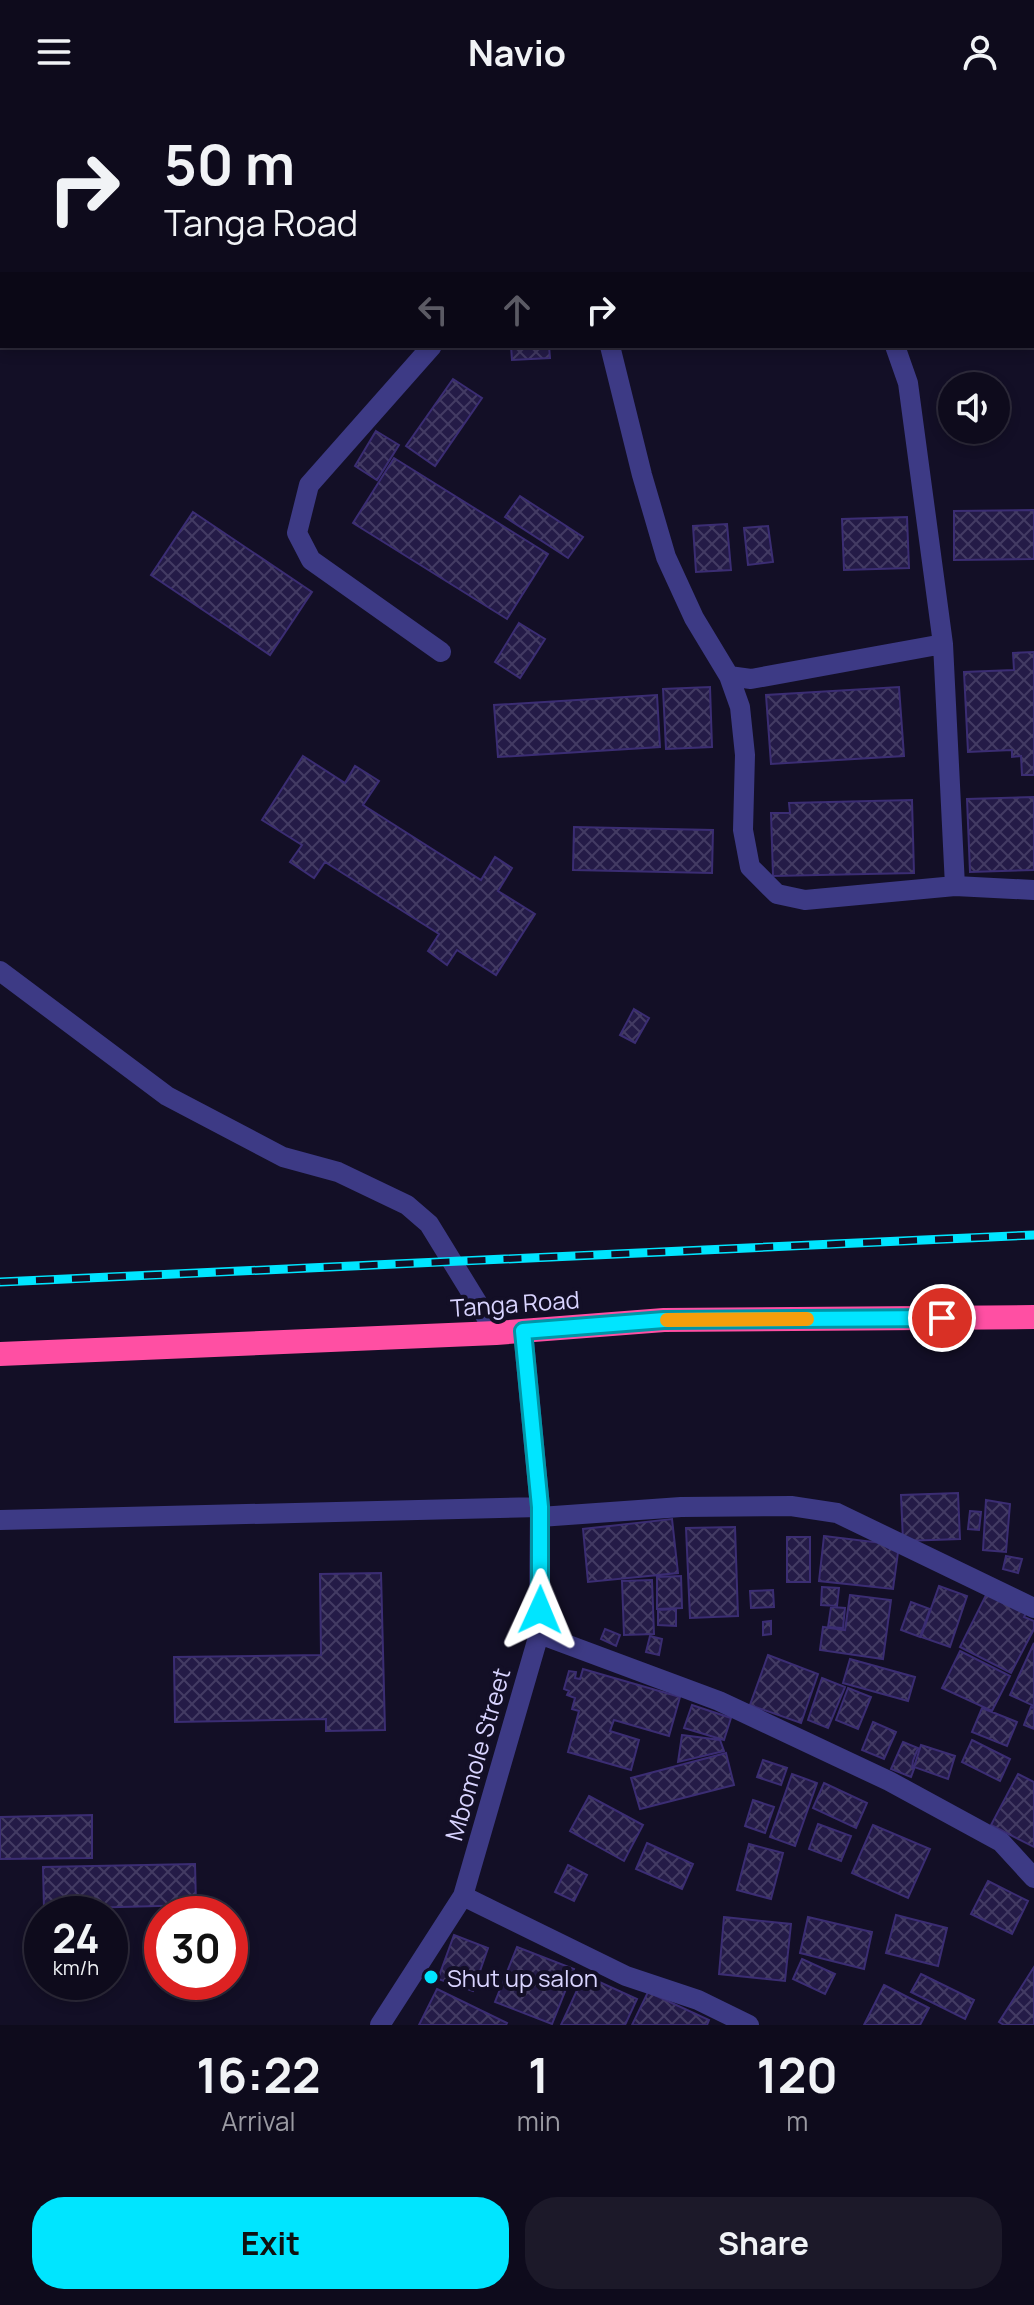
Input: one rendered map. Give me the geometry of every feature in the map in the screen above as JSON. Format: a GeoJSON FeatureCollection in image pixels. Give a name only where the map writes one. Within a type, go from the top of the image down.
{"type":"FeatureCollection","features":[{"type":"Feature","properties":{"kind":"highway","name":"Tanga Road"},"geometry":{"type":"LineString","coordinates":[[0,1354],[496,1333],[664,1320],[1034,1317]]}},
{"type":"Feature","properties":{"kind":"street"},"geometry":{"type":"LineString","coordinates":[[430,348],[309,485],[297,533],[311,560],[441,652]]}},
{"type":"Feature","properties":{"kind":"street"},"geometry":{"type":"LineString","coordinates":[[610,348],[666,557],[694,618],[729,676],[740,707],[745,755],[743,830],[750,867],[777,894],[805,900],[955,886],[1034,890]]}},
{"type":"Feature","properties":{"kind":"street"},"geometry":{"type":"LineString","coordinates":[[896,348],[908,383],[943,644],[955,886]]}},
{"type":"Feature","properties":{"kind":"street"},"geometry":{"type":"LineString","coordinates":[[729,676],[751,679],[943,644]]}},
{"type":"Feature","properties":{"kind":"street"},"geometry":{"type":"LineString","coordinates":[[0,971],[167,1096],[283,1157],[338,1172],[407,1205],[429,1224],[496,1333]]}},
{"type":"Feature","properties":{"kind":"street","name":"Mbomole Street"},"geometry":{"type":"LineString","coordinates":[[380,2025],[463,1896],[539,1634],[540,1512],[523,1331]]}},
{"type":"Feature","properties":{"kind":"street"},"geometry":{"type":"LineString","coordinates":[[0,1520],[791,1506],[837,1513],[1034,1608]]}},
{"type":"Feature","properties":{"kind":"street"},"geometry":{"type":"LineString","coordinates":[[539,1634],[719,1701],[889,1781],[1001,1842],[1034,1878]]}},
{"type":"Feature","properties":{"kind":"street"},"geometry":{"type":"LineString","coordinates":[[463,1896],[626,1976],[698,2000],[749,2025]]}},
{"type":"Feature","properties":{"kind":"building"},"geometry":{"type":"Polygon","coordinates":[[[511,348],[549,348],[550,358],[512,360],[511,348]]]}},
{"type":"Feature","properties":{"kind":"building"},"geometry":{"type":"Polygon","coordinates":[[[453,379],[482,398],[435,466],[406,446],[453,379]]]}},
{"type":"Feature","properties":{"kind":"building"},"geometry":{"type":"Polygon","coordinates":[[[376,431],[399,445],[377,480],[355,466],[376,431]]]}},
{"type":"Feature","properties":{"kind":"building"},"geometry":{"type":"Polygon","coordinates":[[[394,458],[548,554],[507,619],[353,523],[394,458]]]}},
{"type":"Feature","properties":{"kind":"building"},"geometry":{"type":"Polygon","coordinates":[[[520,496],[583,537],[568,558],[505,517],[520,496]]]}},
{"type":"Feature","properties":{"kind":"building"},"geometry":{"type":"Polygon","coordinates":[[[1034,510],[1034,559],[954,560],[954,511],[1034,510]]]}},
{"type":"Feature","properties":{"kind":"building"},"geometry":{"type":"Polygon","coordinates":[[[193,512],[312,592],[270,655],[151,575],[193,512]]]}},
{"type":"Feature","properties":{"kind":"building"},"geometry":{"type":"Polygon","coordinates":[[[907,517],[909,568],[844,570],[842,519],[907,517]]]}},
{"type":"Feature","properties":{"kind":"building"},"geometry":{"type":"Polygon","coordinates":[[[727,524],[731,570],[696,572],[693,526],[727,524]]]}},
{"type":"Feature","properties":{"kind":"building"},"geometry":{"type":"Polygon","coordinates":[[[768,526],[773,562],[748,565],[744,528],[768,526]]]}},
{"type":"Feature","properties":{"kind":"building"},"geometry":{"type":"Polygon","coordinates":[[[519,623],[545,639],[520,678],[495,662],[519,623]]]}},
{"type":"Feature","properties":{"kind":"building"},"geometry":{"type":"Polygon","coordinates":[[[1034,652],[1034,775],[1022,775],[1021,756],[1012,757],[1012,750],[968,752],[964,672],[1014,670],[1013,653],[1034,652]]]}},
{"type":"Feature","properties":{"kind":"building"},"geometry":{"type":"Polygon","coordinates":[[[710,687],[712,747],[666,749],[663,689],[710,687]]]}},
{"type":"Feature","properties":{"kind":"building"},"geometry":{"type":"Polygon","coordinates":[[[899,687],[904,756],[771,764],[766,695],[899,687]]]}},
{"type":"Feature","properties":{"kind":"building"},"geometry":{"type":"Polygon","coordinates":[[[657,695],[660,747],[498,757],[494,705],[657,695]]]}},
{"type":"Feature","properties":{"kind":"building"},"geometry":{"type":"Polygon","coordinates":[[[303,756],[345,783],[355,766],[379,781],[363,805],[481,880],[495,857],[512,868],[498,891],[535,914],[496,975],[457,950],[447,965],[428,951],[439,934],[325,862],[314,878],[290,862],[302,845],[262,820],[303,756]]]}},
{"type":"Feature","properties":{"kind":"building"},"geometry":{"type":"Polygon","coordinates":[[[1034,797],[1034,870],[970,872],[967,799],[1034,797]]]}},
{"type":"Feature","properties":{"kind":"building"},"geometry":{"type":"Polygon","coordinates":[[[912,800],[914,873],[773,876],[771,813],[790,813],[789,803],[912,800]]]}},
{"type":"Feature","properties":{"kind":"building"},"geometry":{"type":"Polygon","coordinates":[[[574,827],[713,830],[712,873],[573,870],[574,827]]]}},
{"type":"Feature","properties":{"kind":"building"},"geometry":{"type":"Polygon","coordinates":[[[634,1009],[649,1018],[635,1043],[620,1035],[634,1009]]]}},
{"type":"Feature","properties":{"kind":"building"},"geometry":{"type":"Polygon","coordinates":[[[958,1493],[960,1539],[903,1541],[901,1495],[958,1493]]]}},
{"type":"Feature","properties":{"kind":"building"},"geometry":{"type":"Polygon","coordinates":[[[986,1500],[1010,1504],[1006,1552],[983,1550],[986,1500]]]}},
{"type":"Feature","properties":{"kind":"building"},"geometry":{"type":"Polygon","coordinates":[[[970,1511],[981,1512],[979,1530],[968,1529],[970,1511]]]}},
{"type":"Feature","properties":{"kind":"building"},"geometry":{"type":"Polygon","coordinates":[[[672,1519],[678,1573],[588,1582],[583,1529],[672,1519]]]}},
{"type":"Feature","properties":{"kind":"building"},"geometry":{"type":"Polygon","coordinates":[[[735,1527],[738,1616],[690,1618],[686,1528],[735,1527]]]}},
{"type":"Feature","properties":{"kind":"building"},"geometry":{"type":"Polygon","coordinates":[[[824,1536],[899,1545],[893,1589],[819,1581],[824,1536]]]}},
{"type":"Feature","properties":{"kind":"building"},"geometry":{"type":"Polygon","coordinates":[[[787,1537],[810,1537],[810,1582],[787,1582],[787,1537]]]}},
{"type":"Feature","properties":{"kind":"building"},"geometry":{"type":"Polygon","coordinates":[[[1006,1556],[1022,1559],[1018,1573],[1003,1569],[1006,1556]]]}},
{"type":"Feature","properties":{"kind":"building"},"geometry":{"type":"Polygon","coordinates":[[[381,1573],[385,1730],[326,1731],[326,1719],[175,1722],[174,1657],[321,1655],[320,1574],[381,1573]]]}},
{"type":"Feature","properties":{"kind":"building"},"geometry":{"type":"Polygon","coordinates":[[[681,1576],[682,1608],[657,1609],[657,1577],[681,1576]]]}},
{"type":"Feature","properties":{"kind":"building"},"geometry":{"type":"Polygon","coordinates":[[[652,1580],[654,1634],[624,1635],[622,1581],[652,1580]]]}},
{"type":"Feature","properties":{"kind":"building"},"geometry":{"type":"Polygon","coordinates":[[[939,1586],[967,1596],[950,1647],[921,1637],[939,1586]]]}},
{"type":"Feature","properties":{"kind":"building"},"geometry":{"type":"Polygon","coordinates":[[[822,1587],[839,1588],[837,1606],[821,1605],[822,1587]]]}},
{"type":"Feature","properties":{"kind":"building"},"geometry":{"type":"Polygon","coordinates":[[[773,1590],[774,1607],[751,1608],[750,1591],[773,1590]]]}},
{"type":"Feature","properties":{"kind":"building"},"geometry":{"type":"Polygon","coordinates":[[[987,1593],[1026,1613],[1024,1617],[1034,1621],[1034,1629],[1011,1673],[960,1647],[987,1593]]]}},
{"type":"Feature","properties":{"kind":"building"},"geometry":{"type":"Polygon","coordinates":[[[850,1595],[891,1600],[883,1659],[820,1650],[823,1627],[845,1630],[850,1595]]]}},
{"type":"Feature","properties":{"kind":"building"},"geometry":{"type":"Polygon","coordinates":[[[911,1602],[930,1609],[920,1637],[901,1630],[911,1602]]]}},
{"type":"Feature","properties":{"kind":"building"},"geometry":{"type":"Polygon","coordinates":[[[831,1607],[845,1608],[843,1628],[828,1627],[831,1607]]]}},
{"type":"Feature","properties":{"kind":"building"},"geometry":{"type":"Polygon","coordinates":[[[676,1609],[676,1626],[658,1625],[658,1610],[676,1609]]]}},
{"type":"Feature","properties":{"kind":"building"},"geometry":{"type":"Polygon","coordinates":[[[771,1621],[771,1634],[763,1635],[763,1622],[771,1621]]]}},
{"type":"Feature","properties":{"kind":"building"},"geometry":{"type":"Polygon","coordinates":[[[605,1629],[620,1635],[616,1646],[601,1639],[605,1629]]]}},
{"type":"Feature","properties":{"kind":"building"},"geometry":{"type":"Polygon","coordinates":[[[650,1636],[662,1639],[659,1655],[646,1652],[650,1636]]]}},
{"type":"Feature","properties":{"kind":"building"},"geometry":{"type":"Polygon","coordinates":[[[1034,1643],[1034,1706],[1010,1695],[1034,1643]]]}},
{"type":"Feature","properties":{"kind":"building"},"geometry":{"type":"Polygon","coordinates":[[[960,1651],[1010,1676],[992,1711],[942,1688],[960,1651]]]}},
{"type":"Feature","properties":{"kind":"building"},"geometry":{"type":"Polygon","coordinates":[[[768,1655],[818,1674],[801,1723],[750,1705],[768,1655]]]}},
{"type":"Feature","properties":{"kind":"building"},"geometry":{"type":"Polygon","coordinates":[[[850,1659],[915,1677],[908,1701],[843,1683],[850,1659]]]}},
{"type":"Feature","properties":{"kind":"building"},"geometry":{"type":"Polygon","coordinates":[[[583,1669],[680,1697],[669,1736],[614,1720],[610,1731],[639,1740],[631,1770],[568,1752],[579,1711],[572,1709],[575,1698],[567,1695],[569,1691],[564,1689],[569,1671],[576,1672],[575,1678],[580,1679],[583,1669]]]}},
{"type":"Feature","properties":{"kind":"building"},"geometry":{"type":"Polygon","coordinates":[[[822,1678],[845,1687],[828,1728],[808,1720],[822,1678]]]}},
{"type":"Feature","properties":{"kind":"building"},"geometry":{"type":"Polygon","coordinates":[[[848,1688],[871,1697],[858,1729],[836,1720],[848,1688]]]}},
{"type":"Feature","properties":{"kind":"building"},"geometry":{"type":"Polygon","coordinates":[[[692,1705],[731,1718],[724,1740],[684,1728],[692,1705]]]}},
{"type":"Feature","properties":{"kind":"building"},"geometry":{"type":"Polygon","coordinates":[[[1031,1707],[1034,1708],[1034,1729],[1024,1725],[1031,1707]]]}},
{"type":"Feature","properties":{"kind":"building"},"geometry":{"type":"Polygon","coordinates":[[[982,1708],[1017,1722],[1007,1746],[972,1732],[982,1708]]]}},
{"type":"Feature","properties":{"kind":"building"},"geometry":{"type":"Polygon","coordinates":[[[873,1722],[896,1732],[884,1759],[862,1750],[873,1722]]]}},
{"type":"Feature","properties":{"kind":"building"},"geometry":{"type":"Polygon","coordinates":[[[682,1735],[720,1740],[724,1751],[678,1762],[682,1735]]]}},
{"type":"Feature","properties":{"kind":"building"},"geometry":{"type":"Polygon","coordinates":[[[972,1740],[1010,1759],[1000,1781],[962,1762],[972,1740]]]}},
{"type":"Feature","properties":{"kind":"building"},"geometry":{"type":"Polygon","coordinates":[[[903,1742],[918,1748],[911,1777],[891,1769],[903,1742]]]}},
{"type":"Feature","properties":{"kind":"building"},"geometry":{"type":"Polygon","coordinates":[[[921,1745],[955,1756],[948,1779],[914,1767],[921,1745]]]}},
{"type":"Feature","properties":{"kind":"building"},"geometry":{"type":"Polygon","coordinates":[[[726,1753],[734,1785],[640,1809],[631,1778],[726,1753]]]}},
{"type":"Feature","properties":{"kind":"building"},"geometry":{"type":"Polygon","coordinates":[[[763,1760],[787,1768],[781,1785],[757,1777],[763,1760]]]}},
{"type":"Feature","properties":{"kind":"building"},"geometry":{"type":"Polygon","coordinates":[[[792,1774],[817,1783],[795,1846],[770,1837],[792,1774]]]}},
{"type":"Feature","properties":{"kind":"building"},"geometry":{"type":"Polygon","coordinates":[[[1018,1774],[1034,1782],[1034,1847],[991,1825],[1018,1774]]]}},
{"type":"Feature","properties":{"kind":"building"},"geometry":{"type":"Polygon","coordinates":[[[824,1783],[867,1803],[856,1828],[813,1808],[824,1783]]]}},
{"type":"Feature","properties":{"kind":"building"},"geometry":{"type":"Polygon","coordinates":[[[589,1796],[643,1825],[624,1861],[570,1831],[589,1796]]]}},
{"type":"Feature","properties":{"kind":"building"},"geometry":{"type":"Polygon","coordinates":[[[753,1800],[774,1807],[765,1833],[745,1826],[753,1800]]]}},
{"type":"Feature","properties":{"kind":"building"},"geometry":{"type":"Polygon","coordinates":[[[92,1815],[92,1858],[0,1859],[0,1817],[92,1815]]]}},
{"type":"Feature","properties":{"kind":"building"},"geometry":{"type":"Polygon","coordinates":[[[818,1824],[851,1836],[841,1861],[809,1849],[818,1824]]]}},
{"type":"Feature","properties":{"kind":"building"},"geometry":{"type":"Polygon","coordinates":[[[873,1825],[930,1849],[908,1898],[852,1873],[873,1825]]]}},
{"type":"Feature","properties":{"kind":"building"},"geometry":{"type":"Polygon","coordinates":[[[647,1843],[693,1864],[682,1889],[636,1869],[647,1843]]]}},
{"type":"Feature","properties":{"kind":"building"},"geometry":{"type":"Polygon","coordinates":[[[749,1844],[783,1853],[771,1899],[737,1890],[749,1844]]]}},
{"type":"Feature","properties":{"kind":"building"},"geometry":{"type":"Polygon","coordinates":[[[195,1864],[196,1896],[144,1896],[144,1906],[128,1907],[128,1896],[44,1896],[43,1867],[195,1864]]]}},
{"type":"Feature","properties":{"kind":"building"},"geometry":{"type":"Polygon","coordinates":[[[568,1865],[587,1875],[574,1901],[555,1892],[568,1865]]]}},
{"type":"Feature","properties":{"kind":"building"},"geometry":{"type":"Polygon","coordinates":[[[988,1881],[1028,1901],[1012,1934],[971,1914],[988,1881]]]}},
{"type":"Feature","properties":{"kind":"building"},"geometry":{"type":"Polygon","coordinates":[[[896,1915],[947,1928],[938,1966],[886,1953],[896,1915]]]}},
{"type":"Feature","properties":{"kind":"building"},"geometry":{"type":"Polygon","coordinates":[[[724,1917],[791,1924],[785,1981],[719,1974],[724,1917]]]}},
{"type":"Feature","properties":{"kind":"building"},"geometry":{"type":"Polygon","coordinates":[[[808,1917],[872,1932],[864,1969],[800,1953],[808,1917]]]}},
{"type":"Feature","properties":{"kind":"building"},"geometry":{"type":"Polygon","coordinates":[[[454,1935],[488,1948],[473,1991],[438,1979],[454,1935]]]}},
{"type":"Feature","properties":{"kind":"building"},"geometry":{"type":"Polygon","coordinates":[[[517,1947],[574,1969],[552,2024],[495,2002],[517,1947]]]}},
{"type":"Feature","properties":{"kind":"building"},"geometry":{"type":"Polygon","coordinates":[[[802,1959],[835,1974],[825,1994],[793,1979],[802,1959]]]}},
{"type":"Feature","properties":{"kind":"building"},"geometry":{"type":"Polygon","coordinates":[[[1034,1967],[1034,2025],[1004,2025],[999,2022],[1034,1967]]]}},
{"type":"Feature","properties":{"kind":"building"},"geometry":{"type":"Polygon","coordinates":[[[921,1974],[974,2000],[965,2019],[911,1992],[921,1974]]]}},
{"type":"Feature","properties":{"kind":"building"},"geometry":{"type":"Polygon","coordinates":[[[584,1975],[637,1999],[625,2025],[561,2025],[584,1975]]]}},
{"type":"Feature","properties":{"kind":"building"},"geometry":{"type":"Polygon","coordinates":[[[884,1985],[929,2008],[920,2025],[864,2025],[884,1985]]]}},
{"type":"Feature","properties":{"kind":"building"},"geometry":{"type":"Polygon","coordinates":[[[437,1989],[507,2023],[506,2025],[419,2025],[437,1989]]]}},
{"type":"Feature","properties":{"kind":"building"},"geometry":{"type":"Polygon","coordinates":[[[648,1992],[709,2020],[707,2025],[632,2025],[648,1992]]]}},
{"type":"Feature","properties":{"kind":"railway"},"geometry":{"type":"LineString","coordinates":[[0,1282],[1034,1235]]}},
{"type":"Feature","properties":{"kind":"slow traffic"},"geometry":{"type":"LineString","coordinates":[[667,1320],[807,1319]]}},
{"type":"Feature","properties":{"kind":"place","name":"Shut up salon"},"geometry":{"type":"Point","coordinates":[431,1977]}},
{"type":"Feature","properties":{"kind":"route"},"geometry":{"type":"LineString","coordinates":[[540,1610],[540,1507],[523,1331],[664,1320],[942,1318]]}}]}
